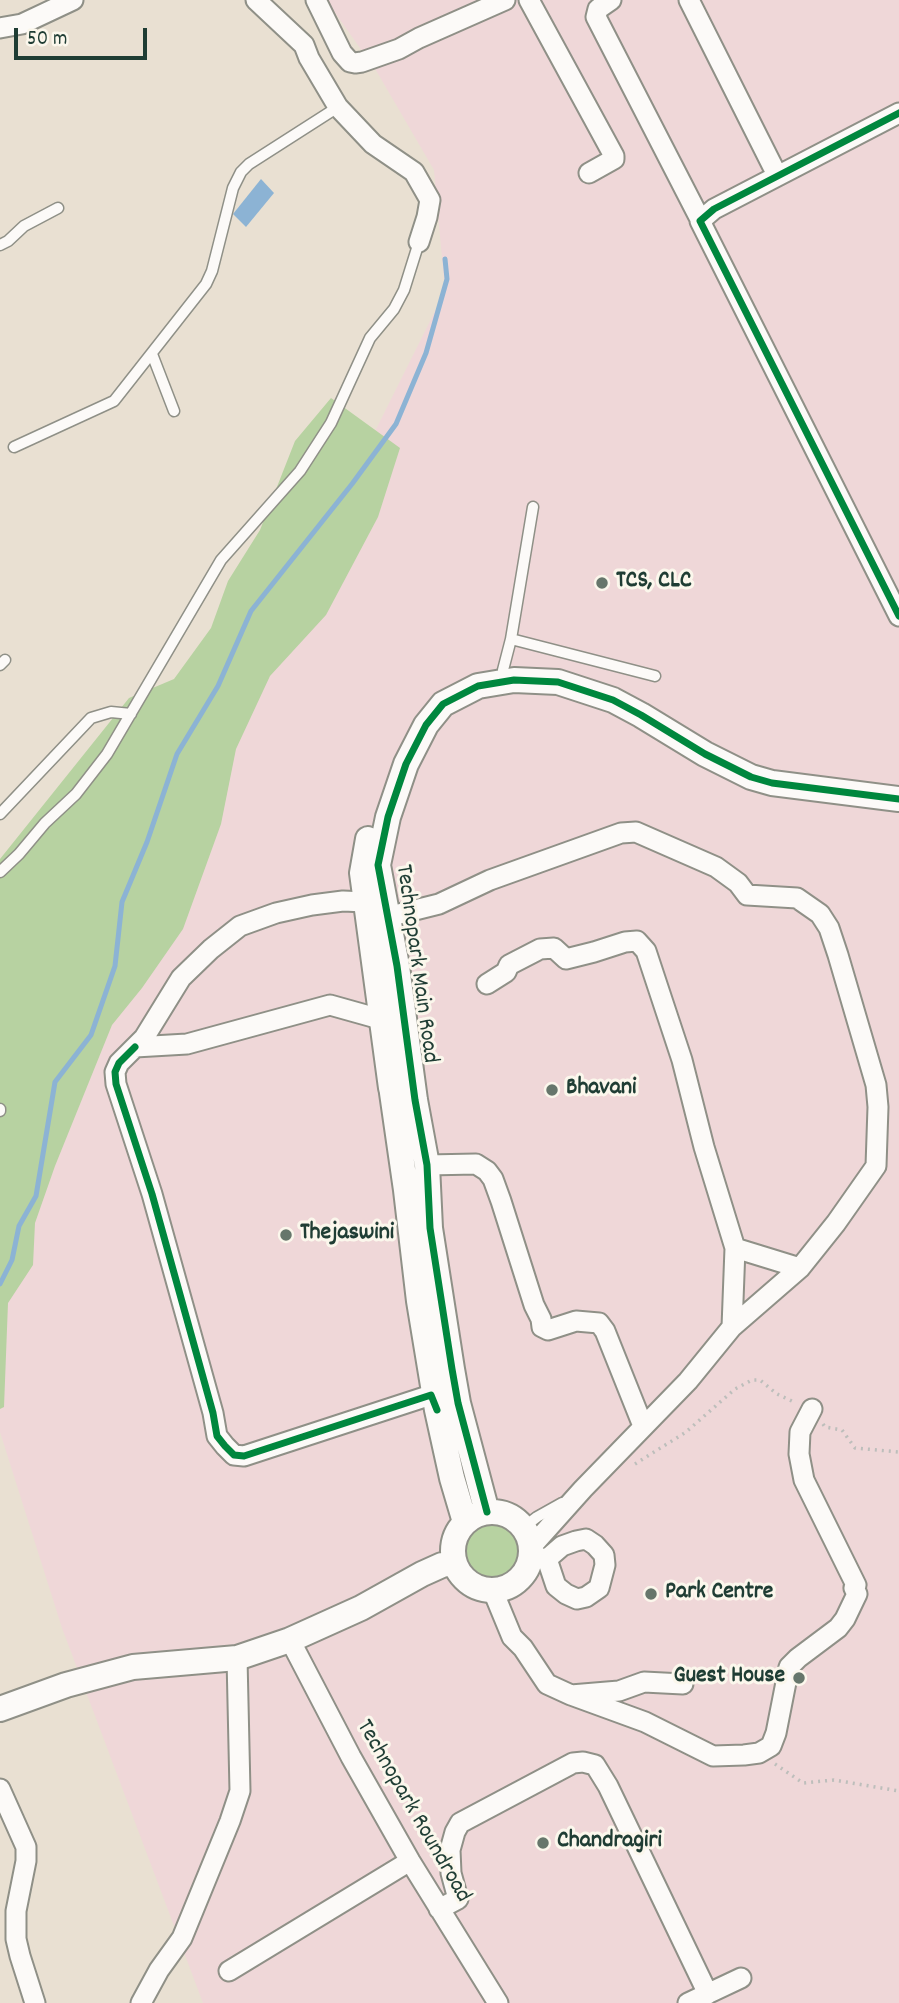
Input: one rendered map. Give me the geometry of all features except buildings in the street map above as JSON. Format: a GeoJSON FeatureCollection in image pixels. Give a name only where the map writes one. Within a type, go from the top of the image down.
{"type":"FeatureCollection","features":[{"type":"Feature","properties":{"kind":"street"},"geometry":{"type":"LineString","coordinates":[[0,28],[22,24],[73,0]]}},
{"type":"Feature","properties":{"kind":"street"},"geometry":{"type":"LineString","coordinates":[[256,0],[304,45],[338,107],[373,144],[414,172],[421,182],[430,200],[419,242]]}},
{"type":"Feature","properties":{"kind":"street"},"geometry":{"type":"LineString","coordinates":[[316,0],[342,53],[350,62],[355,63],[398,49],[505,0]]}},
{"type":"Feature","properties":{"kind":"street"},"geometry":{"type":"LineString","coordinates":[[529,0],[614,156],[614,159],[589,173]]}},
{"type":"Feature","properties":{"kind":"street"},"geometry":{"type":"LineString","coordinates":[[611,0],[598,9],[596,17],[899,616]]}},
{"type":"Feature","properties":{"kind":"street"},"geometry":{"type":"LineString","coordinates":[[689,0],[777,176]]}},
{"type":"Feature","properties":{"kind":"street"},"geometry":{"type":"LineString","coordinates":[[701,221],[713,209],[899,113]]}},
{"type":"Feature","properties":{"kind":"street","name":"Technopark Main Road"},"geometry":{"type":"LineString","coordinates":[[465,1522],[437,1410],[419,1301],[362,873],[370,822],[395,758],[421,713],[447,687],[479,675],[503,670],[582,677],[621,692],[752,767],[809,780],[899,789]]}},
{"type":"Feature","properties":{"kind":"street","name":"Technopark Main Road"},"geometry":{"type":"LineString","coordinates":[[488,1512],[454,1381],[430,1228],[427,1166],[397,966],[378,865],[388,817],[406,764],[426,725],[443,704],[478,686],[534,680],[558,682],[613,700],[705,754],[751,777],[772,783],[899,799]]}},
{"type":"Feature","properties":{"kind":"street"},"geometry":{"type":"LineString","coordinates":[[387,918],[439,904],[490,880],[621,833],[636,832],[716,867],[738,883],[747,895],[797,898],[820,915],[829,928],[838,955],[876,1085],[876,1166],[800,1268],[732,1327],[688,1381],[583,1489],[533,1547],[527,1570],[519,1580],[507,1588],[493,1591],[474,1586],[465,1580],[454,1563],[453,1544],[462,1525],[471,1517],[488,1512],[511,1516],[533,1547]]}},
{"type":"Feature","properties":{"kind":"street","name":"Technopark Main Road"},"geometry":{"type":"LineString","coordinates":[[362,873],[391,1088]]}},
{"type":"Feature","properties":{"kind":"street"},"geometry":{"type":"LineString","coordinates":[[366,902],[320,904],[276,913],[240,926],[181,978],[144,1038],[118,1063],[116,1084],[146,1175],[213,1413],[217,1436],[225,1446],[234,1455],[244,1456],[431,1395],[437,1410]]}},
{"type":"Feature","properties":{"kind":"street"},"geometry":{"type":"LineString","coordinates":[[487,984],[506,972],[509,965],[540,949],[554,948],[566,959],[637,941],[646,951],[682,1060],[704,1147],[735,1248],[732,1327]]}},
{"type":"Feature","properties":{"kind":"street"},"geometry":{"type":"LineString","coordinates":[[135,1047],[187,1044],[330,1005],[380,1019]]}},
{"type":"Feature","properties":{"kind":"street"},"geometry":{"type":"LineString","coordinates":[[427,1166],[477,1164],[494,1179],[542,1327],[548,1330],[576,1321],[599,1323],[605,1331],[643,1426]]}},
{"type":"Feature","properties":{"kind":"street"},"geometry":{"type":"LineString","coordinates":[[735,1248],[800,1268]]}},
{"type":"Feature","properties":{"kind":"street"},"geometry":{"type":"LineString","coordinates":[[493,1591],[512,1637],[523,1648],[547,1684],[645,1722],[713,1756],[759,1753],[771,1746],[776,1733],[789,1667],[838,1628],[857,1594],[854,1588],[856,1585],[804,1480],[799,1454],[800,1432],[812,1409]]}},
{"type":"Feature","properties":{"kind":"street"},"geometry":{"type":"LineString","coordinates":[[0,1710],[66,1685],[133,1667],[237,1658],[290,1640],[361,1608],[422,1574],[454,1563]]}},
{"type":"Feature","properties":{"kind":"street","name":"Technopark Roundroad"},"geometry":{"type":"LineString","coordinates":[[290,1640],[351,1757],[410,1861],[498,2003]]}},
{"type":"Feature","properties":{"kind":"street"},"geometry":{"type":"LineString","coordinates":[[141,2003],[159,1970],[182,1938],[240,1791],[237,1658]]}},
{"type":"Feature","properties":{"kind":"street"},"geometry":{"type":"LineString","coordinates":[[571,1695],[619,1690],[644,1682],[683,1684]]}},
{"type":"Feature","properties":{"kind":"street"},"geometry":{"type":"LineString","coordinates":[[439,1909],[458,1899],[451,1873],[450,1850],[460,1823],[573,1763],[595,1765],[608,1786],[708,1994]]}},
{"type":"Feature","properties":{"kind":"street"},"geometry":{"type":"LineString","coordinates":[[0,1789],[26,1847],[25,1872],[16,1911],[16,1939],[35,2003]]}},
{"type":"Feature","properties":{"kind":"street"},"geometry":{"type":"LineString","coordinates":[[229,1971],[410,1861]]}},
{"type":"Feature","properties":{"kind":"street"},"geometry":{"type":"LineString","coordinates":[[688,2003],[741,1978]]}},
{"type":"Feature","properties":{"kind":"lane"},"geometry":{"type":"LineString","coordinates":[[14,447],[114,401],[206,284],[212,271],[233,188],[241,172],[248,164],[338,107]]}},
{"type":"Feature","properties":{"kind":"lane"},"geometry":{"type":"LineString","coordinates":[[0,245],[24,226],[58,208]]}},
{"type":"Feature","properties":{"kind":"lane"},"geometry":{"type":"LineString","coordinates":[[0,872],[76,794],[107,754],[221,561],[300,471],[331,423],[370,338],[394,309],[404,290],[419,242]]}},
{"type":"Feature","properties":{"kind":"lane"},"geometry":{"type":"LineString","coordinates":[[152,354],[174,411]]}},
{"type":"Feature","properties":{"kind":"lane"},"geometry":{"type":"LineString","coordinates":[[503,670],[511,639],[533,507]]}},
{"type":"Feature","properties":{"kind":"lane"},"geometry":{"type":"LineString","coordinates":[[511,639],[655,676]]}},
{"type":"Feature","properties":{"kind":"lane"},"geometry":{"type":"LineString","coordinates":[[0,814],[91,718],[111,712],[131,714]]}},
{"type":"Feature","properties":{"kind":"path"},"geometry":{"type":"LineString","coordinates":[[632,1465],[686,1432],[735,1388],[752,1380],[760,1380],[776,1394],[812,1409],[825,1427],[842,1430],[855,1448],[899,1452]]}},
{"type":"Feature","properties":{"kind":"path"},"geometry":{"type":"LineString","coordinates":[[759,1753],[803,1783],[834,1780],[899,1791]]}},
{"type":"Feature","properties":{"kind":"shaded area"},"geometry":{"type":"Polygon","coordinates":[[[326,0],[899,0],[899,2003],[203,2003],[62,1628],[0,1432],[0,1239],[187,808],[445,291],[434,170],[377,72],[326,0]]]}},
{"type":"Feature","properties":{"kind":"green space"},"geometry":{"type":"Polygon","coordinates":[[[331,398],[400,448],[378,517],[326,615],[270,676],[236,749],[221,824],[183,929],[142,988],[112,1025],[35,1223],[33,1265],[8,1303],[4,1407],[0,1409],[0,859],[129,698],[174,679],[211,628],[228,581],[260,530],[295,441],[331,398]]]}},
{"type":"Feature","properties":{"kind":"green space"},"geometry":{"type":"Polygon","coordinates":[[[486,1519],[498,1519],[514,1528],[521,1538],[521,1562],[514,1572],[498,1581],[486,1581],[475,1576],[466,1567],[461,1556],[461,1544],[466,1533],[475,1524],[486,1519]]]}},
{"type":"Feature","properties":{"kind":"water"},"geometry":{"type":"Polygon","coordinates":[[[261,179],[274,193],[246,227],[233,214],[261,179]]]}},
{"type":"Feature","properties":{"kind":"waterway"},"geometry":{"type":"LineString","coordinates":[[0,1284],[12,1260],[19,1226],[36,1196],[55,1082],[91,1035],[115,966],[122,902],[147,842],[177,754],[218,686],[251,611],[396,424],[426,353],[447,279],[445,259]]}},
{"type":"Feature","properties":{"kind":"cycle path"},"geometry":{"type":"LineString","coordinates":[[899,113],[714,209],[700,221],[899,616]]}},
{"type":"Feature","properties":{"kind":"cycle path"},"geometry":{"type":"LineString","coordinates":[[487,1512],[458,1403],[452,1369],[430,1228],[427,1165],[415,1100],[397,966],[378,865],[388,817],[406,764],[426,725],[443,704],[478,686],[514,680],[558,682],[613,700],[705,754],[751,777],[772,783],[899,799]]}},
{"type":"Feature","properties":{"kind":"cycle path"},"geometry":{"type":"LineString","coordinates":[[135,1047],[119,1063],[115,1072],[116,1084],[152,1194],[213,1413],[217,1436],[225,1446],[234,1455],[244,1456],[431,1395],[437,1410]]}},
{"type":"Feature","properties":{"kind":"place","name":"TCS, CLC"},"geometry":{"type":"Point","coordinates":[602,583]}},
{"type":"Feature","properties":{"kind":"place","name":"Bhavani"},"geometry":{"type":"Point","coordinates":[552,1090]}},
{"type":"Feature","properties":{"kind":"place","name":"Thejaswini"},"geometry":{"type":"Point","coordinates":[286,1235]}},
{"type":"Feature","properties":{"kind":"place","name":"Park Centre"},"geometry":{"type":"Point","coordinates":[651,1594]}},
{"type":"Feature","properties":{"kind":"place","name":"Guest House"},"geometry":{"type":"Point","coordinates":[799,1678]}},
{"type":"Feature","properties":{"kind":"place","name":"Chandragiri"},"geometry":{"type":"Point","coordinates":[543,1843]}}]}
